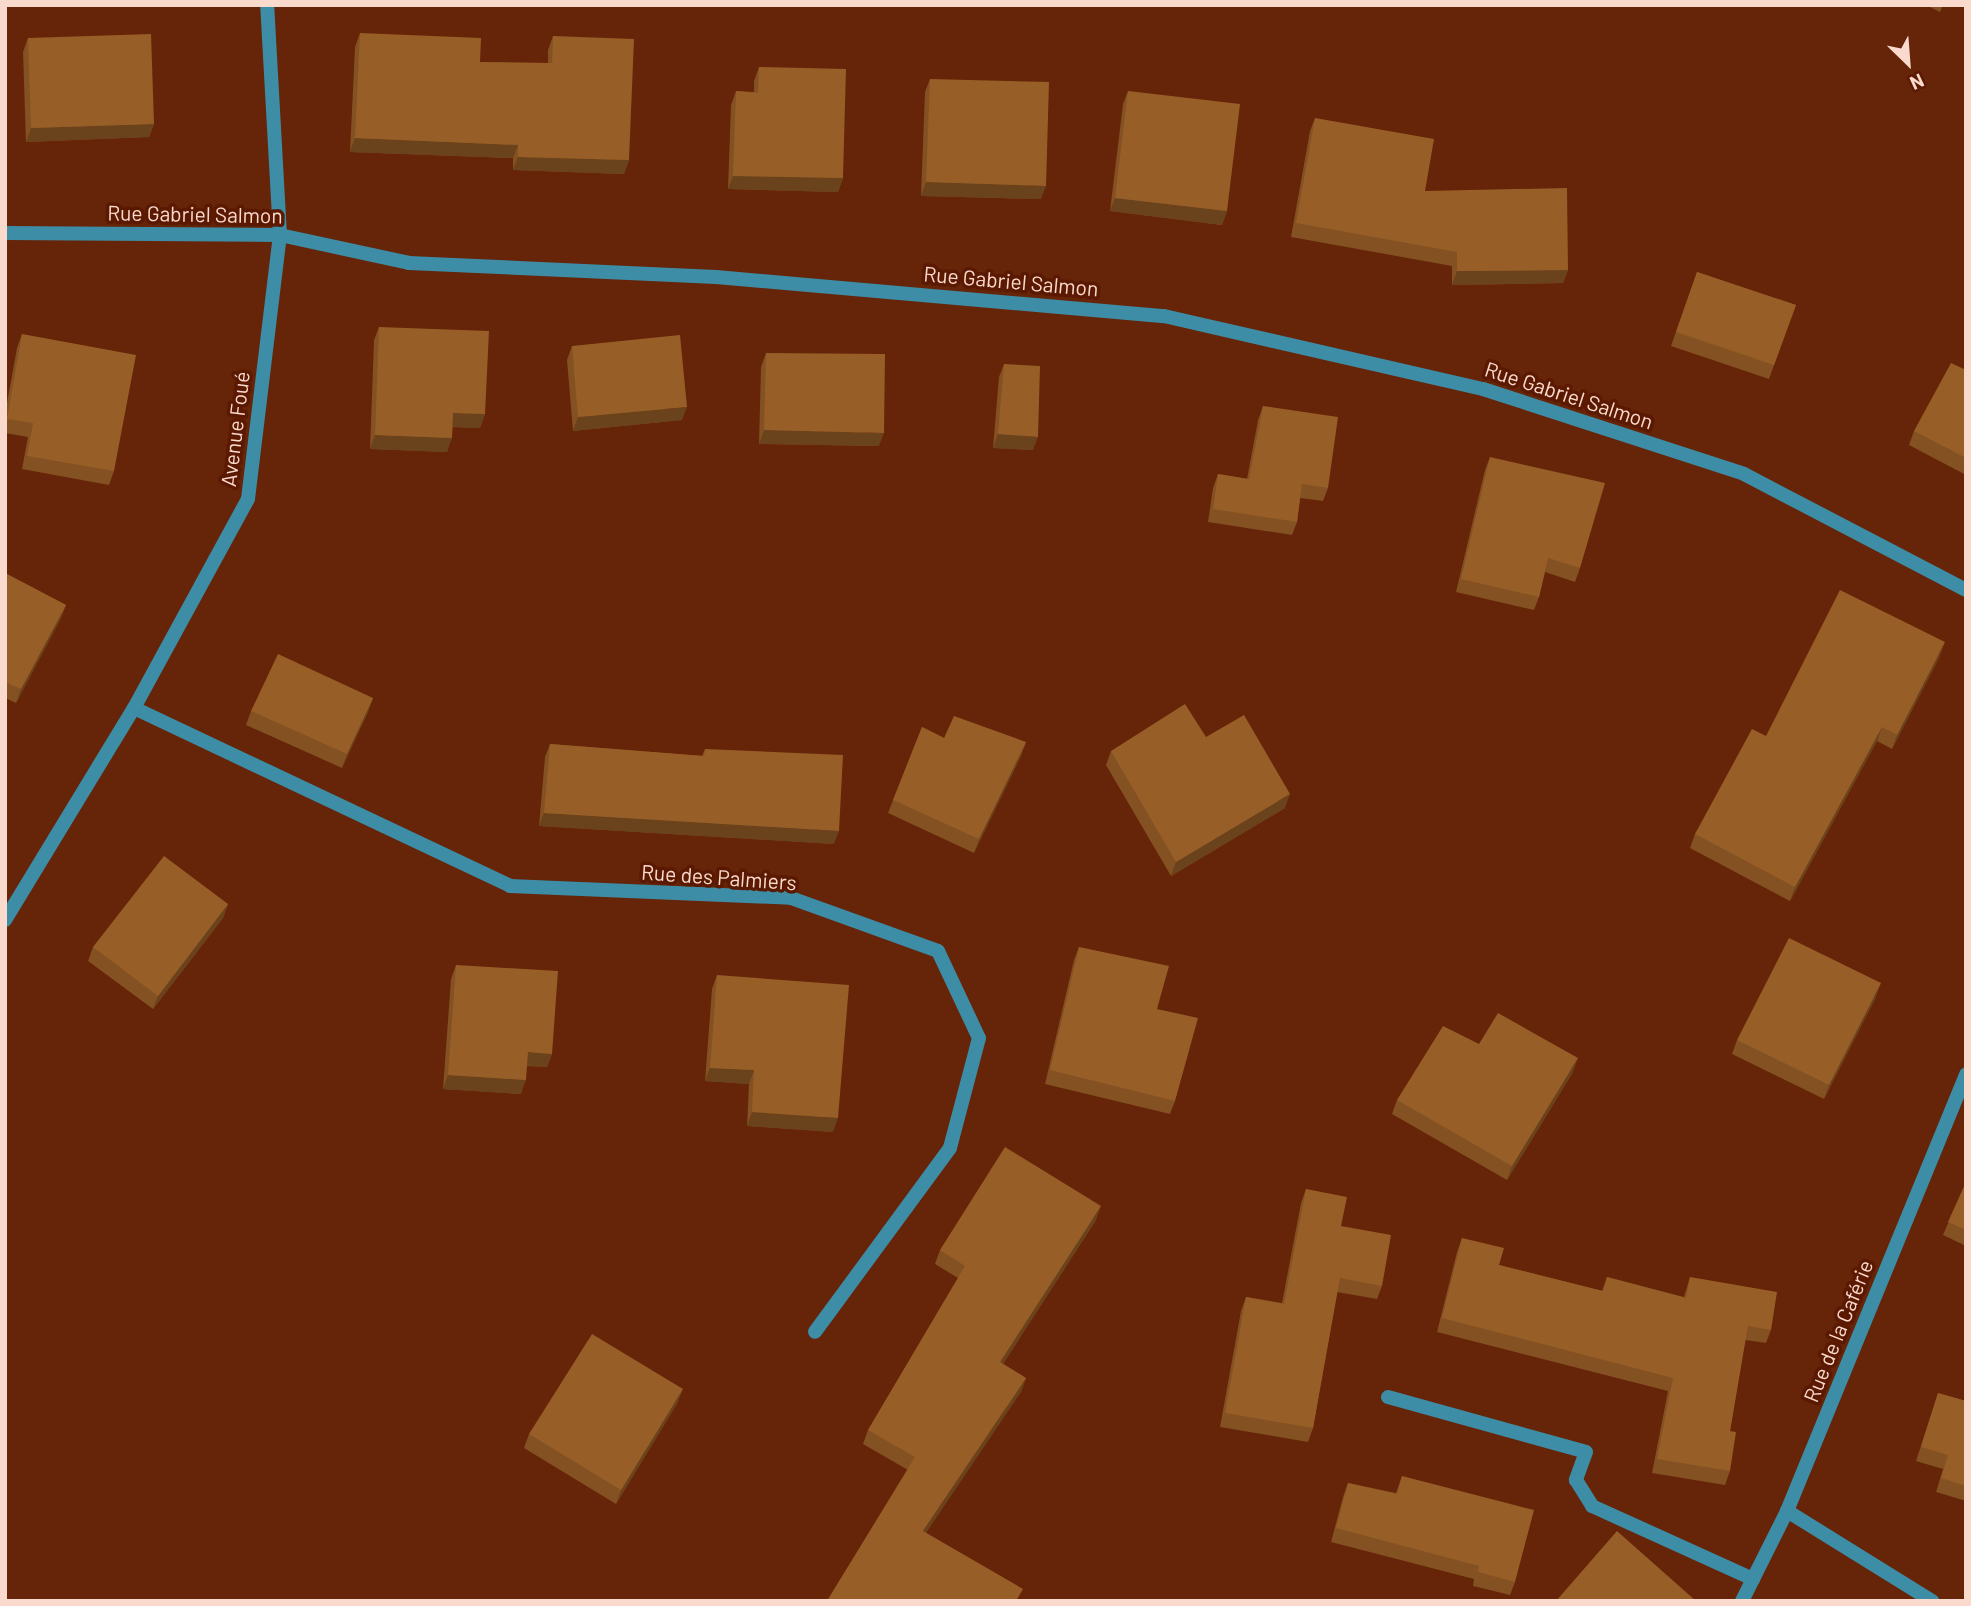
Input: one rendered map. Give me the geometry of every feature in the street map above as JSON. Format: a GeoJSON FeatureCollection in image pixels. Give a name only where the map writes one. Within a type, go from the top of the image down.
{"type":"FeatureCollection","features":[{"type":"Feature","properties":{"kind":"street","name":"Avenue Foué"},"geometry":{"type":"LineString","coordinates":[[5,920],[134,708],[248,499],[280,234],[267,5]]}},
{"type":"Feature","properties":{"kind":"street","name":"Rue Gabriel Salmon"},"geometry":{"type":"LineString","coordinates":[[5,233],[280,234],[409,263],[716,276],[1164,316],[1483,389],[1744,474],[1966,590]]}},
{"type":"Feature","properties":{"kind":"street","name":"Rue des Palmiers"},"geometry":{"type":"LineString","coordinates":[[134,708],[510,887],[791,898],[938,951],[979,1038],[950,1148],[815,1332]]}},
{"type":"Feature","properties":{"kind":"street","name":"Rue de la Caférie"},"geometry":{"type":"LineString","coordinates":[[1742,1601],[1787,1511],[1966,1074]]}},
{"type":"Feature","properties":{"kind":"street"},"geometry":{"type":"LineString","coordinates":[[1388,1398],[1586,1452],[1576,1480],[1592,1506],[1753,1578]]}},
{"type":"Feature","properties":{"kind":"street"},"geometry":{"type":"LineString","coordinates":[[1787,1511],[1932,1601]]}},
{"type":"Feature","properties":{"kind":"building"},"geometry":{"type":"Polygon","coordinates":[[[360,33],[481,38],[480,62],[552,63],[553,36],[634,39],[629,160],[518,157],[518,145],[355,138],[360,33]]]}},
{"type":"Feature","properties":{"kind":"building"},"geometry":{"type":"Polygon","coordinates":[[[151,34],[154,124],[31,128],[28,38],[151,34]]]}},
{"type":"Feature","properties":{"kind":"building"},"geometry":{"type":"Polygon","coordinates":[[[759,67],[846,69],[843,178],[733,176],[736,91],[758,93],[759,67]]]}},
{"type":"Feature","properties":{"kind":"building"},"geometry":{"type":"Polygon","coordinates":[[[930,79],[1049,82],[1046,186],[926,182],[930,79]]]}},
{"type":"Feature","properties":{"kind":"building"},"geometry":{"type":"Polygon","coordinates":[[[1128,91],[1240,104],[1227,211],[1115,198],[1128,91]]]}},
{"type":"Feature","properties":{"kind":"building"},"geometry":{"type":"Polygon","coordinates":[[[1315,118],[1434,139],[1425,191],[1567,188],[1568,270],[1457,271],[1457,252],[1296,223],[1315,118]]]}},
{"type":"Feature","properties":{"kind":"building"},"geometry":{"type":"Polygon","coordinates":[[[1697,272],[1796,305],[1774,365],[1676,332],[1697,272]]]}},
{"type":"Feature","properties":{"kind":"building"},"geometry":{"type":"Polygon","coordinates":[[[379,327],[489,331],[485,414],[453,413],[452,438],[375,435],[379,327]]]}},
{"type":"Feature","properties":{"kind":"building"},"geometry":{"type":"Polygon","coordinates":[[[22,334],[136,355],[114,471],[27,456],[33,423],[7,419],[22,334]]]}},
{"type":"Feature","properties":{"kind":"building"},"geometry":{"type":"Polygon","coordinates":[[[680,335],[687,407],[578,417],[572,346],[680,335]]]}},
{"type":"Feature","properties":{"kind":"building"},"geometry":{"type":"Polygon","coordinates":[[[766,353],[885,354],[884,433],[764,430],[766,353]]]}},
{"type":"Feature","properties":{"kind":"building"},"geometry":{"type":"Polygon","coordinates":[[[1951,363],[1966,370],[1966,458],[1914,431],[1951,363]]]}},
{"type":"Feature","properties":{"kind":"building"},"geometry":{"type":"Polygon","coordinates":[[[1004,364],[1040,366],[1038,437],[998,434],[1004,364]]]}},
{"type":"Feature","properties":{"kind":"building"},"geometry":{"type":"Polygon","coordinates":[[[1263,406],[1338,417],[1328,488],[1302,484],[1297,522],[1213,509],[1218,474],[1249,479],[1263,406]]]}},
{"type":"Feature","properties":{"kind":"building"},"geometry":{"type":"Polygon","coordinates":[[[1490,457],[1605,483],[1580,568],[1548,558],[1539,597],[1461,579],[1490,457]]]}},
{"type":"Feature","properties":{"kind":"building"},"geometry":{"type":"Polygon","coordinates":[[[5,573],[66,605],[21,689],[5,682],[5,573]]]}},
{"type":"Feature","properties":{"kind":"building"},"geometry":{"type":"Polygon","coordinates":[[[1840,590],[1945,642],[1897,735],[1882,727],[1795,887],[1695,834],[1752,729],[1766,736],[1840,590]]]}},
{"type":"Feature","properties":{"kind":"building"},"geometry":{"type":"Polygon","coordinates":[[[278,654],[373,698],[347,754],[251,711],[278,654]]]}},
{"type":"Feature","properties":{"kind":"building"},"geometry":{"type":"Polygon","coordinates":[[[1185,704],[1206,737],[1244,715],[1290,794],[1176,862],[1111,751],[1185,704]]]}},
{"type":"Feature","properties":{"kind":"building"},"geometry":{"type":"Polygon","coordinates":[[[954,716],[1026,742],[979,839],[893,800],[922,727],[944,738],[954,716]]]}},
{"type":"Feature","properties":{"kind":"building"},"geometry":{"type":"Polygon","coordinates":[[[550,744],[704,756],[705,749],[843,755],[839,831],[544,813],[550,744]]]}},
{"type":"Feature","properties":{"kind":"building"},"geometry":{"type":"Polygon","coordinates":[[[164,856],[228,904],[158,996],[93,947],[164,856]]]}},
{"type":"Feature","properties":{"kind":"building"},"geometry":{"type":"Polygon","coordinates":[[[1789,938],[1881,983],[1829,1085],[1737,1040],[1789,938]]]}},
{"type":"Feature","properties":{"kind":"building"},"geometry":{"type":"Polygon","coordinates":[[[1079,947],[1169,966],[1157,1009],[1198,1018],[1175,1101],[1050,1070],[1079,947]]]}},
{"type":"Feature","properties":{"kind":"building"},"geometry":{"type":"Polygon","coordinates":[[[456,965],[558,971],[552,1054],[528,1052],[526,1080],[448,1075],[456,965]]]}},
{"type":"Feature","properties":{"kind":"building"},"geometry":{"type":"Polygon","coordinates":[[[717,975],[849,985],[838,1118],[752,1112],[754,1070],[710,1068],[717,975]]]}},
{"type":"Feature","properties":{"kind":"building"},"geometry":{"type":"Polygon","coordinates":[[[1498,1013],[1578,1058],[1512,1166],[1397,1100],[1443,1026],[1479,1044],[1498,1013]]]}},
{"type":"Feature","properties":{"kind":"building"},"geometry":{"type":"Polygon","coordinates":[[[1005,1147],[1101,1206],[1000,1362],[1026,1378],[923,1531],[1023,1589],[1016,1601],[827,1601],[915,1457],[868,1430],[965,1266],[940,1250],[1005,1147]]]}},
{"type":"Feature","properties":{"kind":"building"},"geometry":{"type":"Polygon","coordinates":[[[1966,1182],[1966,1230],[1948,1222],[1966,1182]]]}},
{"type":"Feature","properties":{"kind":"building"},"geometry":{"type":"Polygon","coordinates":[[[1306,1189],[1347,1197],[1341,1226],[1391,1235],[1382,1286],[1340,1278],[1313,1428],[1225,1413],[1246,1297],[1284,1304],[1306,1189]]]}},
{"type":"Feature","properties":{"kind":"building"},"geometry":{"type":"Polygon","coordinates":[[[1462,1238],[1504,1248],[1499,1265],[1603,1291],[1607,1277],[1686,1298],[1690,1277],[1777,1292],[1771,1330],[1748,1326],[1730,1431],[1736,1432],[1730,1471],[1657,1459],[1673,1378],[1442,1318],[1462,1238]]]}},
{"type":"Feature","properties":{"kind":"building"},"geometry":{"type":"Polygon","coordinates":[[[592,1334],[683,1389],[621,1490],[529,1434],[592,1334]]]}},
{"type":"Feature","properties":{"kind":"building"},"geometry":{"type":"Polygon","coordinates":[[[1938,1393],[1966,1401],[1966,1486],[1941,1478],[1948,1455],[1921,1447],[1938,1393]]]}},
{"type":"Feature","properties":{"kind":"building"},"geometry":{"type":"Polygon","coordinates":[[[1402,1476],[1534,1510],[1515,1582],[1478,1572],[1479,1566],[1336,1528],[1348,1483],[1397,1494],[1402,1476]]]}},
{"type":"Feature","properties":{"kind":"building"},"geometry":{"type":"Polygon","coordinates":[[[1617,1531],[1696,1601],[1556,1601],[1617,1531]]]}}]}
